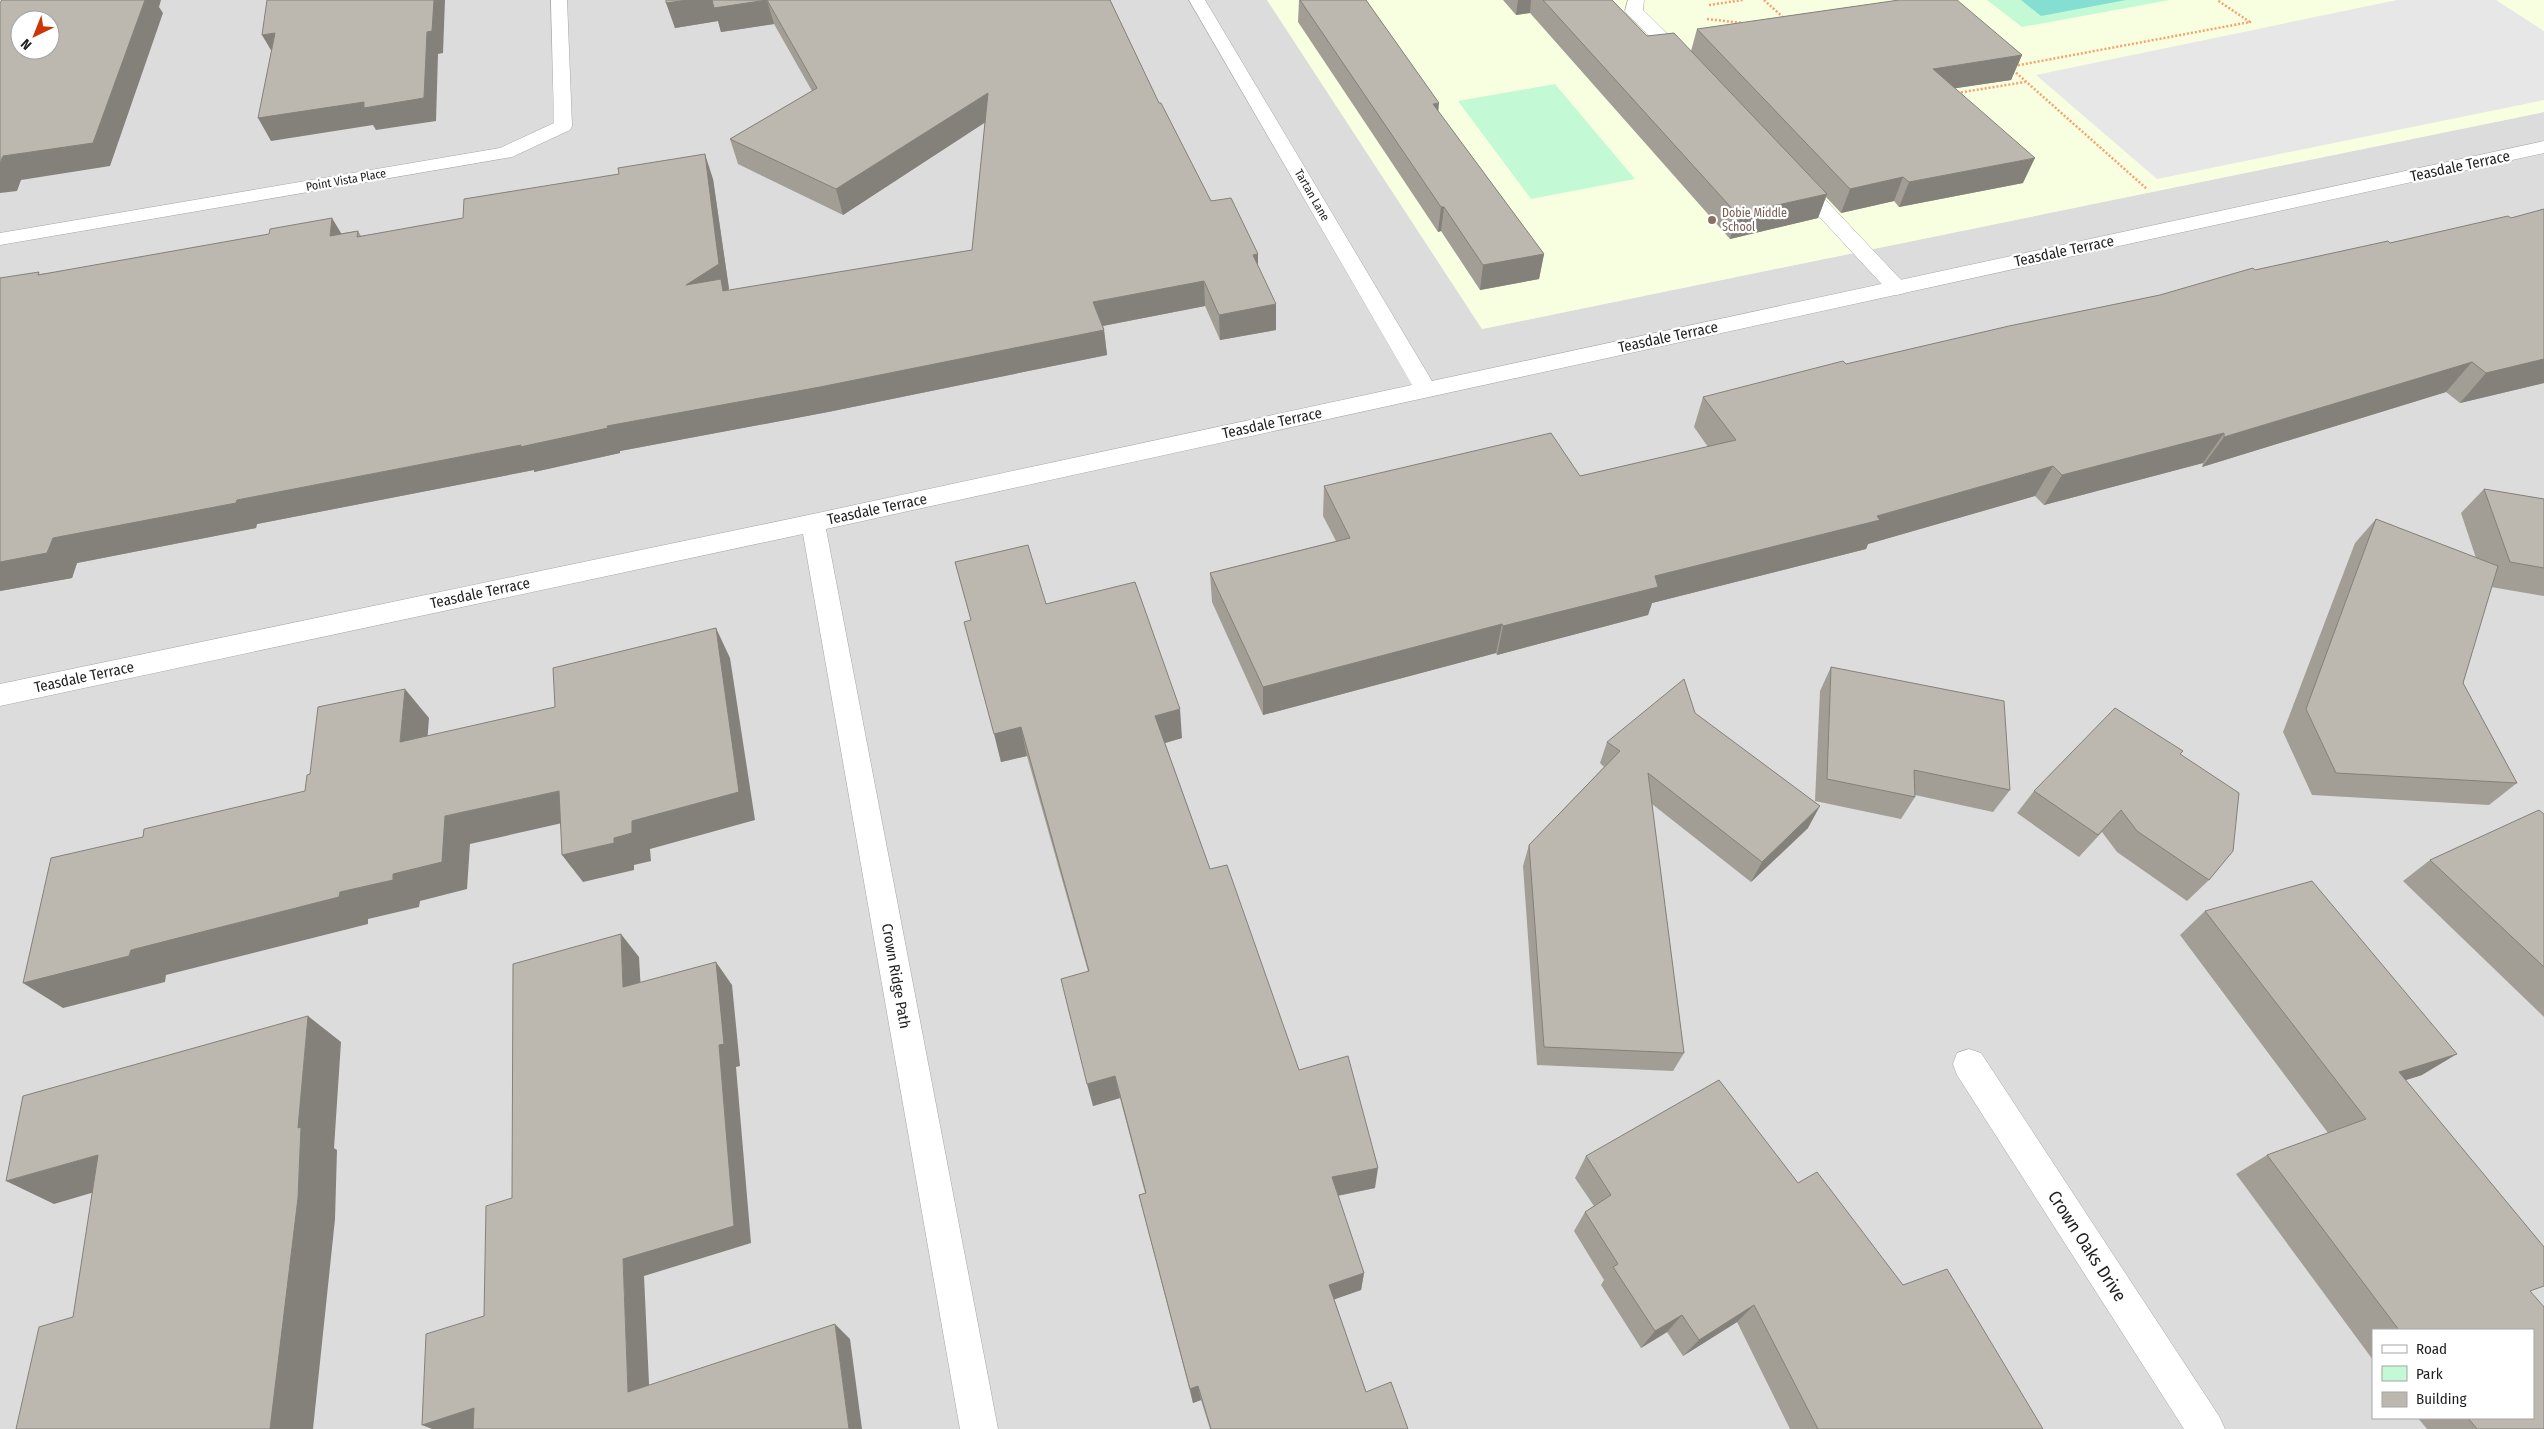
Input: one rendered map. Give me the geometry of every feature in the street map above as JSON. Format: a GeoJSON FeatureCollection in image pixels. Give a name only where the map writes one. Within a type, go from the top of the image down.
{"type":"FeatureCollection","features":[{"type":"Feature","properties":{"kind":"street","name":"Point Vista Place"},"geometry":{"type":"LineString","coordinates":[[0,239],[505,153],[563,126],[559,0]]}},
{"type":"Feature","properties":{"kind":"street","name":"Tartan Lane"},"geometry":{"type":"LineString","coordinates":[[1197,0],[1426,390]]}},
{"type":"Feature","properties":{"kind":"street"},"geometry":{"type":"LineString","coordinates":[[1636,0],[1634,11],[1662,36],[1702,79]]}},
{"type":"Feature","properties":{"kind":"street","name":"Teasdale Terrace"},"geometry":{"type":"LineString","coordinates":[[0,695],[813,523],[2544,147]]}},
{"type":"Feature","properties":{"kind":"street"},"geometry":{"type":"LineString","coordinates":[[1788,171],[1897,288]]}},
{"type":"Feature","properties":{"kind":"street","name":"Crown Ridge Path"},"geometry":{"type":"LineString","coordinates":[[813,523],[978,1429]]}},
{"type":"Feature","properties":{"kind":"street","name":"Crown Oaks Drive"},"geometry":{"type":"LineString","coordinates":[[1969,1064],[2206,1429]]}},
{"type":"Feature","properties":{"kind":"path"},"geometry":{"type":"LineString","coordinates":[[1709,4],[1743,0]]}},
{"type":"Feature","properties":{"kind":"path"},"geometry":{"type":"LineString","coordinates":[[1764,0],[1790,24]]}},
{"type":"Feature","properties":{"kind":"path"},"geometry":{"type":"LineString","coordinates":[[2147,190],[2009,66],[2250,22],[2218,0]]}},
{"type":"Feature","properties":{"kind":"path"},"geometry":{"type":"LineString","coordinates":[[1707,19],[1747,24]]}},
{"type":"Feature","properties":{"kind":"path"},"geometry":{"type":"LineString","coordinates":[[2018,58],[2025,64]]}},
{"type":"Feature","properties":{"kind":"path"},"geometry":{"type":"LineString","coordinates":[[1956,93],[2026,82]]}},
{"type":"Feature","properties":{"kind":"shaded area"},"geometry":{"type":"Polygon","coordinates":[[[0,0],[1267,0],[1482,329],[2544,112],[2544,1429],[0,1429],[0,0]]]}},
{"type":"Feature","properties":{"kind":"shaded area","name":"Dobie Middle School"},"geometry":{"type":"Polygon","coordinates":[[[1267,0],[2544,0],[2544,112],[1482,329],[1267,0]]]}},
{"type":"Feature","properties":{"kind":"shaded area"},"geometry":{"type":"Polygon","coordinates":[[[2021,0],[2126,0],[2041,16],[2021,0]]]}},
{"type":"Feature","properties":{"kind":"shaded area"},"geometry":{"type":"Polygon","coordinates":[[[2397,0],[2496,0],[2544,31],[2544,100],[2157,179],[2036,75],[2397,0]]]}},
{"type":"Feature","properties":{"kind":"green space"},"geometry":{"type":"Polygon","coordinates":[[[1987,0],[2170,0],[2022,27],[1987,0]]]}},
{"type":"Feature","properties":{"kind":"green space"},"geometry":{"type":"Polygon","coordinates":[[[1555,84],[1635,179],[1531,199],[1458,101],[1555,84]]]}},
{"type":"Feature","properties":{"kind":"building"},"geometry":{"type":"Polygon","coordinates":[[[2,0],[145,0],[93,143],[3,156],[0,163],[0,3],[2,0]]]}},
{"type":"Feature","properties":{"kind":"building"},"geometry":{"type":"Polygon","coordinates":[[[267,0],[434,0],[432,31],[427,32],[424,98],[364,108],[364,102],[258,118],[275,33],[262,35],[267,0]]]}},
{"type":"Feature","properties":{"kind":"building"},"geometry":{"type":"Polygon","coordinates":[[[666,0],[688,0],[666,3],[666,0]]]}},
{"type":"Feature","properties":{"kind":"building"},"geometry":{"type":"Polygon","coordinates":[[[712,0],[767,0],[714,8],[712,0]]]}},
{"type":"Feature","properties":{"kind":"building"},"geometry":{"type":"Polygon","coordinates":[[[767,0],[1110,0],[1159,103],[1161,103],[1211,201],[1231,198],[1258,254],[1253,255],[1276,304],[1219,315],[1204,281],[1093,302],[1104,330],[820,387],[607,426],[608,428],[520,447],[521,445],[53,538],[47,553],[0,562],[0,278],[39,272],[38,275],[269,234],[270,229],[332,218],[330,236],[358,231],[357,237],[463,218],[464,199],[619,174],[618,168],[705,154],[719,264],[686,285],[721,279],[723,291],[972,250],[988,93],[836,189],[730,139],[817,88],[767,0]]]}},
{"type":"Feature","properties":{"kind":"building"},"geometry":{"type":"Polygon","coordinates":[[[1300,0],[1366,0],[1439,103],[1433,104],[1544,254],[1483,265],[1444,207],[1441,207],[1300,0]]]}},
{"type":"Feature","properties":{"kind":"building"},"geometry":{"type":"Polygon","coordinates":[[[1543,0],[1612,0],[1647,36],[1674,33],[1827,194],[1737,214],[1543,0]]]}},
{"type":"Feature","properties":{"kind":"building"},"geometry":{"type":"Polygon","coordinates":[[[1899,0],[1957,0],[2022,55],[1933,69],[2035,158],[1909,182],[1903,177],[1850,189],[1697,29],[1899,0]]]}},
{"type":"Feature","properties":{"kind":"building"},"geometry":{"type":"Polygon","coordinates":[[[2544,209],[2544,359],[2486,373],[2472,362],[2224,437],[2224,433],[2062,475],[2053,466],[1877,516],[1880,520],[1655,576],[1658,587],[1503,626],[1502,624],[1263,687],[1210,573],[1350,538],[1324,486],[1551,433],[1580,476],[1736,440],[1703,397],[1843,361],[1846,364],[2009,326],[2160,295],[2253,268],[2255,270],[2388,241],[2390,243],[2508,216],[2511,218],[2544,209]]]}},
{"type":"Feature","properties":{"kind":"building"},"geometry":{"type":"Polygon","coordinates":[[[2484,489],[2544,499],[2544,568],[2510,562],[2484,489]]]}},
{"type":"Feature","properties":{"kind":"building"},"geometry":{"type":"Polygon","coordinates":[[[2376,519],[2498,566],[2463,683],[2517,783],[2336,773],[2306,709],[2376,519]]]}},
{"type":"Feature","properties":{"kind":"building"},"geometry":{"type":"Polygon","coordinates":[[[1028,545],[1046,604],[1135,582],[1180,709],[1155,716],[1210,869],[1227,865],[1299,1070],[1348,1056],[1378,1168],[1332,1177],[1364,1273],[1329,1285],[1366,1392],[1391,1382],[1408,1429],[1211,1429],[1198,1386],[1190,1389],[1139,1195],[1146,1193],[1115,1076],[1087,1084],[1061,979],[1089,971],[1021,727],[994,734],[964,622],[971,620],[955,562],[1028,545]]]}},
{"type":"Feature","properties":{"kind":"building"},"geometry":{"type":"Polygon","coordinates":[[[716,628],[739,792],[632,821],[632,833],[614,838],[614,843],[562,855],[559,791],[445,816],[442,862],[393,874],[393,880],[340,892],[339,897],[131,950],[129,956],[23,983],[51,858],[143,837],[144,829],[305,791],[307,775],[310,774],[318,707],[405,689],[400,742],[555,707],[553,668],[716,628]]]}},
{"type":"Feature","properties":{"kind":"building"},"geometry":{"type":"Polygon","coordinates":[[[1831,667],[2004,701],[2010,790],[1914,770],[1915,797],[1827,779],[1831,667]]]}},
{"type":"Feature","properties":{"kind":"building"},"geometry":{"type":"Polygon","coordinates":[[[1684,679],[1695,713],[1820,806],[1762,862],[1648,773],[1684,1053],[1544,1047],[1529,845],[1620,751],[1607,742],[1684,679]]]}},
{"type":"Feature","properties":{"kind":"building"},"geometry":{"type":"Polygon","coordinates":[[[2115,708],[2183,751],[2180,754],[2239,793],[2233,851],[2209,880],[2137,831],[2121,810],[2098,835],[2034,791],[2115,708]]]}},
{"type":"Feature","properties":{"kind":"building"},"geometry":{"type":"Polygon","coordinates":[[[2539,810],[2544,814],[2544,967],[2430,860],[2539,810]]]}},
{"type":"Feature","properties":{"kind":"building"},"geometry":{"type":"Polygon","coordinates":[[[2312,881],[2457,1054],[2399,1072],[2544,1247],[2544,1286],[2530,1291],[2544,1307],[2544,1429],[2477,1429],[2469,1419],[2534,1419],[2534,1329],[2398,1329],[2267,1155],[2366,1119],[2205,911],[2312,881]]]}},
{"type":"Feature","properties":{"kind":"building"},"geometry":{"type":"Polygon","coordinates":[[[621,934],[623,987],[716,962],[724,1044],[719,1045],[734,1226],[623,1259],[628,1392],[835,1324],[849,1429],[473,1429],[474,1408],[422,1425],[426,1334],[484,1316],[486,1206],[512,1198],[513,964],[621,934]]]}},
{"type":"Feature","properties":{"kind":"building"},"geometry":{"type":"Polygon","coordinates":[[[308,1016],[298,1128],[301,1127],[298,1198],[270,1429],[16,1429],[39,1327],[73,1317],[98,1155],[6,1181],[23,1096],[308,1016]]]}},
{"type":"Feature","properties":{"kind":"building"},"geometry":{"type":"Polygon","coordinates":[[[1719,1080],[1798,1183],[1817,1172],[1903,1285],[1947,1269],[2043,1429],[1818,1429],[1754,1305],[1699,1340],[1682,1315],[1655,1331],[1613,1267],[1618,1264],[1585,1212],[1611,1195],[1586,1156],[1719,1080]]]}},
{"type":"Feature","properties":{"kind":"place","name":"Dobie Middle School"},"geometry":{"type":"Point","coordinates":[1712,220]}}]}
